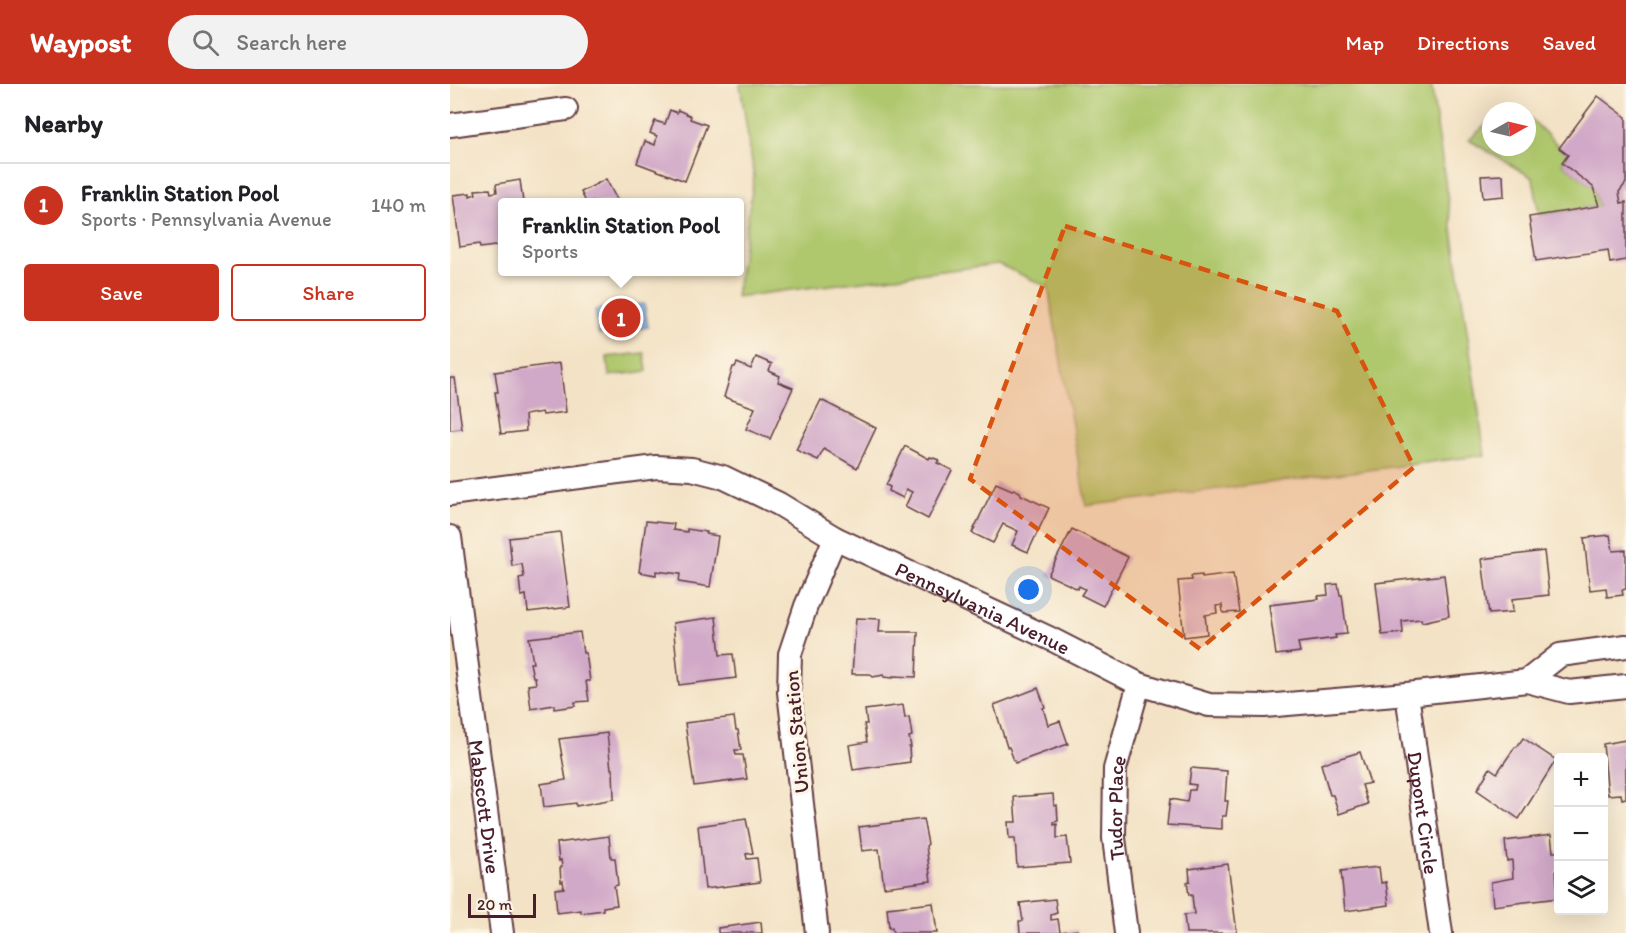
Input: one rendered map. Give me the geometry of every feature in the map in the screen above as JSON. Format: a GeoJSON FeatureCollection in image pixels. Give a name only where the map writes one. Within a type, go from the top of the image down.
{"type":"FeatureCollection","features":[{"type":"Feature","properties":{"kind":"street"},"geometry":{"type":"LineString","coordinates":[[450,125],[566,109]]}},
{"type":"Feature","properties":{"kind":"street","name":"Pennsylvania Avenue"},"geometry":{"type":"LineString","coordinates":[[450,494],[656,467],[692,469],[723,477],[778,504],[835,538],[1051,639],[1139,684],[1209,705],[1264,706],[1527,681],[1569,692],[1626,686]]}},
{"type":"Feature","properties":{"kind":"street","name":"Mabscott Drive"},"geometry":{"type":"LineString","coordinates":[[450,537],[502,933]]}},
{"type":"Feature","properties":{"kind":"street","name":"Union Station"},"geometry":{"type":"LineString","coordinates":[[817,933],[789,692],[790,654],[806,606],[835,538]]}},
{"type":"Feature","properties":{"kind":"street"},"geometry":{"type":"LineString","coordinates":[[1527,681],[1560,655],[1626,646]]}},
{"type":"Feature","properties":{"kind":"street","name":"Tudor Place"},"geometry":{"type":"LineString","coordinates":[[1126,933],[1114,838],[1115,769],[1139,684]]}},
{"type":"Feature","properties":{"kind":"street","name":"Dupont Circle"},"geometry":{"type":"LineString","coordinates":[[1407,694],[1441,933]]}},
{"type":"Feature","properties":{"kind":"highlighted area"},"geometry":{"type":"Polygon","coordinates":[[[1065,226],[1337,311],[1414,467],[1200,649],[970,479],[1065,226]]]}},
{"type":"Feature","properties":{"kind":"green space"},"geometry":{"type":"Polygon","coordinates":[[[740,84],[1431,84],[1485,455],[1086,506],[1048,287],[998,264],[736,297],[739,276],[744,276],[744,243],[754,176],[740,84]]]}},
{"type":"Feature","properties":{"kind":"green space"},"geometry":{"type":"Polygon","coordinates":[[[1536,124],[1568,155],[1562,163],[1593,187],[1599,206],[1539,215],[1533,178],[1496,156],[1536,156],[1536,124]]]}},
{"type":"Feature","properties":{"kind":"green space"},"geometry":{"type":"Polygon","coordinates":[[[1482,128],[1482,148],[1469,140],[1482,128]]]}},
{"type":"Feature","properties":{"kind":"green space"},"geometry":{"type":"Polygon","coordinates":[[[644,353],[647,371],[609,376],[607,357],[644,353]]]}},
{"type":"Feature","properties":{"kind":"water"},"geometry":{"type":"Polygon","coordinates":[[[644,304],[648,327],[599,334],[595,310],[644,304]]]}},
{"type":"Feature","properties":{"kind":"building"},"geometry":{"type":"Polygon","coordinates":[[[1598,96],[1626,117],[1626,183],[1619,192],[1621,203],[1626,202],[1626,260],[1610,263],[1608,250],[1536,261],[1529,217],[1599,206],[1593,187],[1562,163],[1568,155],[1559,148],[1598,96]]]}},
{"type":"Feature","properties":{"kind":"building"},"geometry":{"type":"Polygon","coordinates":[[[670,110],[677,113],[678,110],[691,116],[690,119],[707,125],[685,181],[637,163],[645,141],[655,145],[657,136],[650,133],[655,121],[665,124],[670,110]]]}},
{"type":"Feature","properties":{"kind":"building"},"geometry":{"type":"Polygon","coordinates":[[[1503,175],[1504,196],[1483,198],[1481,176],[1503,175]]]}},
{"type":"Feature","properties":{"kind":"building"},"geometry":{"type":"Polygon","coordinates":[[[606,179],[616,198],[584,198],[581,192],[606,179]]]}},
{"type":"Feature","properties":{"kind":"building"},"geometry":{"type":"Polygon","coordinates":[[[520,180],[522,198],[498,198],[498,246],[480,248],[479,244],[460,247],[453,195],[470,193],[470,196],[476,194],[475,190],[490,189],[491,193],[497,192],[496,184],[520,180]]]}},
{"type":"Feature","properties":{"kind":"building"},"geometry":{"type":"Polygon","coordinates":[[[756,357],[772,364],[769,371],[780,376],[778,382],[793,388],[770,439],[746,429],[755,408],[724,397],[733,367],[737,363],[751,369],[756,357]]]}},
{"type":"Feature","properties":{"kind":"building"},"geometry":{"type":"Polygon","coordinates":[[[560,363],[566,412],[525,415],[526,431],[501,434],[495,392],[498,392],[495,372],[560,363]]]}},
{"type":"Feature","properties":{"kind":"building"},"geometry":{"type":"Polygon","coordinates":[[[450,378],[455,378],[462,429],[450,430],[450,378]]]}},
{"type":"Feature","properties":{"kind":"building"},"geometry":{"type":"Polygon","coordinates":[[[821,400],[876,428],[857,468],[824,449],[818,460],[796,450],[821,400]]]}},
{"type":"Feature","properties":{"kind":"building"},"geometry":{"type":"Polygon","coordinates":[[[905,446],[929,459],[930,457],[939,460],[937,463],[952,470],[928,519],[905,507],[912,492],[906,489],[903,498],[889,491],[890,487],[886,485],[905,446]]]}},
{"type":"Feature","properties":{"kind":"building"},"geometry":{"type":"Polygon","coordinates":[[[996,483],[1014,489],[1021,495],[1049,508],[1028,552],[1012,545],[1018,531],[1003,524],[993,543],[972,533],[996,483]]]}},
{"type":"Feature","properties":{"kind":"building"},"geometry":{"type":"Polygon","coordinates":[[[646,521],[674,524],[673,530],[687,532],[687,529],[718,536],[710,587],[679,582],[680,574],[656,571],[656,575],[639,572],[646,521]]]}},
{"type":"Feature","properties":{"kind":"building"},"geometry":{"type":"Polygon","coordinates":[[[1072,529],[1128,557],[1103,606],[1081,595],[1085,589],[1079,586],[1078,589],[1048,575],[1072,529]]]}},
{"type":"Feature","properties":{"kind":"building"},"geometry":{"type":"Polygon","coordinates":[[[560,532],[570,607],[528,612],[526,595],[521,596],[519,578],[524,577],[522,564],[512,566],[509,538],[560,532]]]}},
{"type":"Feature","properties":{"kind":"building"},"geometry":{"type":"Polygon","coordinates":[[[1610,535],[1613,551],[1626,550],[1626,589],[1622,590],[1623,595],[1607,597],[1606,588],[1590,590],[1584,538],[1610,535]]]}},
{"type":"Feature","properties":{"kind":"building"},"geometry":{"type":"Polygon","coordinates":[[[1544,551],[1549,595],[1512,599],[1513,612],[1489,614],[1482,559],[1544,551]]]}},
{"type":"Feature","properties":{"kind":"building"},"geometry":{"type":"Polygon","coordinates":[[[1233,574],[1239,612],[1223,613],[1222,605],[1216,606],[1217,613],[1205,615],[1207,634],[1184,637],[1178,581],[1192,580],[1191,576],[1202,575],[1202,578],[1233,574]]]}},
{"type":"Feature","properties":{"kind":"building"},"geometry":{"type":"Polygon","coordinates":[[[1444,575],[1449,616],[1422,622],[1421,619],[1402,621],[1403,633],[1382,635],[1376,583],[1444,575]]]}},
{"type":"Feature","properties":{"kind":"building"},"geometry":{"type":"Polygon","coordinates":[[[1338,584],[1340,595],[1342,595],[1347,634],[1335,635],[1336,638],[1298,643],[1300,652],[1276,655],[1269,605],[1319,599],[1318,596],[1328,595],[1327,585],[1338,584]]]}},
{"type":"Feature","properties":{"kind":"building"},"geometry":{"type":"Polygon","coordinates":[[[716,617],[720,655],[733,654],[736,678],[679,685],[673,623],[716,617]]]}},
{"type":"Feature","properties":{"kind":"building"},"geometry":{"type":"Polygon","coordinates":[[[856,618],[880,619],[879,632],[918,632],[916,677],[893,676],[893,678],[884,677],[884,675],[873,677],[870,674],[852,674],[856,618]]]}},
{"type":"Feature","properties":{"kind":"building"},"geometry":{"type":"Polygon","coordinates":[[[580,632],[590,681],[586,681],[589,701],[575,702],[575,706],[554,709],[554,705],[531,709],[528,685],[536,684],[530,663],[533,663],[529,638],[580,632]]]}},
{"type":"Feature","properties":{"kind":"building"},"geometry":{"type":"Polygon","coordinates":[[[1038,688],[1045,707],[1043,708],[1048,725],[1060,721],[1068,744],[1015,763],[1007,747],[994,705],[1038,688]]]}},
{"type":"Feature","properties":{"kind":"building"},"geometry":{"type":"Polygon","coordinates":[[[903,705],[905,718],[909,717],[912,736],[909,737],[910,762],[853,770],[849,745],[867,742],[864,724],[867,724],[865,710],[903,705]]]}},
{"type":"Feature","properties":{"kind":"building"},"geometry":{"type":"Polygon","coordinates":[[[734,717],[741,750],[735,750],[736,755],[743,755],[747,779],[694,786],[685,723],[734,717]]]}},
{"type":"Feature","properties":{"kind":"building"},"geometry":{"type":"Polygon","coordinates":[[[607,733],[611,769],[613,769],[614,799],[576,806],[576,803],[544,807],[541,784],[566,780],[559,739],[607,733]]]}},
{"type":"Feature","properties":{"kind":"building"},"geometry":{"type":"Polygon","coordinates":[[[1523,738],[1554,759],[1554,763],[1519,819],[1477,790],[1490,768],[1497,773],[1523,738]]]}},
{"type":"Feature","properties":{"kind":"building"},"geometry":{"type":"Polygon","coordinates":[[[1626,740],[1626,798],[1622,799],[1621,794],[1608,795],[1608,753],[1604,753],[1603,744],[1626,740]]]}},
{"type":"Feature","properties":{"kind":"building"},"geometry":{"type":"Polygon","coordinates":[[[1360,752],[1370,783],[1362,785],[1368,804],[1339,814],[1333,795],[1330,795],[1321,764],[1360,752]]]}},
{"type":"Feature","properties":{"kind":"building"},"geometry":{"type":"Polygon","coordinates":[[[1191,768],[1227,771],[1225,801],[1228,801],[1226,816],[1222,816],[1222,829],[1167,825],[1170,799],[1187,802],[1189,790],[1195,790],[1196,785],[1189,784],[1191,768]]]}},
{"type":"Feature","properties":{"kind":"building"},"geometry":{"type":"Polygon","coordinates":[[[1053,794],[1054,806],[1057,805],[1058,821],[1054,822],[1054,825],[1057,824],[1057,838],[1067,837],[1070,863],[1017,867],[1015,838],[1009,838],[1008,822],[1016,822],[1014,797],[1053,794]]]}},
{"type":"Feature","properties":{"kind":"building"},"geometry":{"type":"Polygon","coordinates":[[[746,819],[753,853],[746,854],[747,859],[757,858],[760,882],[705,889],[698,826],[746,819]]]}},
{"type":"Feature","properties":{"kind":"building"},"geometry":{"type":"Polygon","coordinates":[[[923,819],[931,881],[884,887],[879,849],[862,851],[859,827],[923,819]]]}},
{"type":"Feature","properties":{"kind":"building"},"geometry":{"type":"Polygon","coordinates":[[[1551,835],[1554,852],[1554,898],[1493,906],[1491,882],[1513,878],[1512,860],[1507,861],[1505,841],[1551,835]]]}},
{"type":"Feature","properties":{"kind":"building"},"geometry":{"type":"Polygon","coordinates":[[[609,836],[611,858],[615,858],[618,885],[614,886],[617,905],[603,907],[603,910],[581,913],[581,910],[557,913],[555,889],[564,888],[563,881],[561,882],[560,867],[562,867],[557,843],[609,836]]]}},
{"type":"Feature","properties":{"kind":"building"},"geometry":{"type":"Polygon","coordinates":[[[1228,864],[1237,933],[1186,933],[1184,915],[1194,914],[1192,895],[1189,895],[1187,882],[1190,881],[1189,869],[1228,864]]]}},
{"type":"Feature","properties":{"kind":"building"},"geometry":{"type":"Polygon","coordinates":[[[1379,867],[1381,883],[1386,882],[1389,905],[1345,911],[1341,871],[1379,867]]]}},
{"type":"Feature","properties":{"kind":"building"},"geometry":{"type":"Polygon","coordinates":[[[1055,899],[1057,913],[1051,915],[1051,920],[1058,919],[1060,932],[1077,930],[1078,933],[1020,933],[1019,921],[1023,921],[1020,903],[1055,899]]]}},
{"type":"Feature","properties":{"kind":"building"},"geometry":{"type":"Polygon","coordinates":[[[933,903],[937,933],[893,933],[892,928],[889,928],[887,908],[933,903]]]}},
{"type":"Feature","properties":{"kind":"building"},"geometry":{"type":"Polygon","coordinates":[[[761,922],[762,933],[718,933],[718,928],[761,922]]]}},
{"type":"Feature","properties":{"kind":"place","name":"Franklin Station Pool"},"geometry":{"type":"Point","coordinates":[621,318]}}]}
